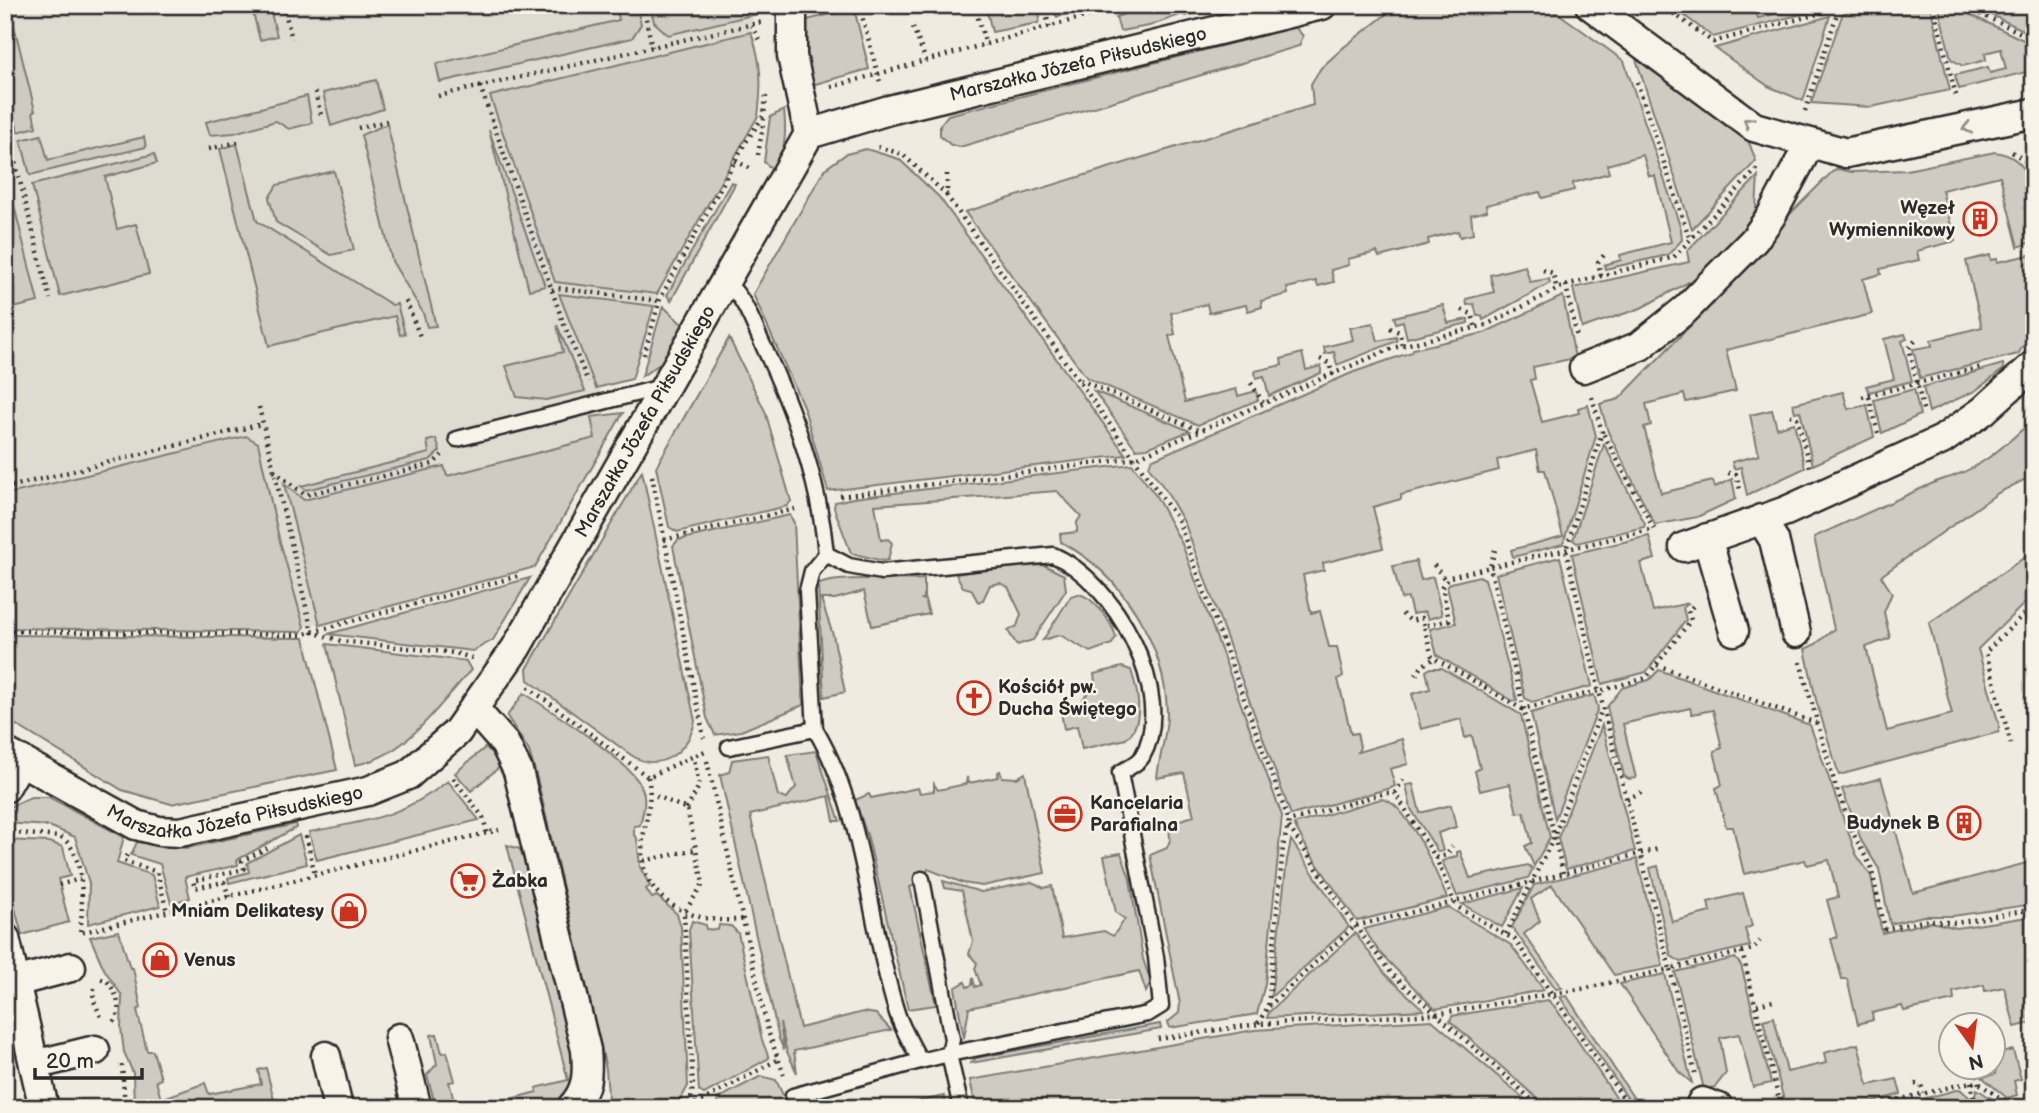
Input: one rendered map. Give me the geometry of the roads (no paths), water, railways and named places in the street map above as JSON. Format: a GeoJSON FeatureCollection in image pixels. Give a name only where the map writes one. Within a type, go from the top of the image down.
{"type":"FeatureCollection","features":[{"type":"Feature","properties":{"kind":"street","name":"Marszałka Józefa Piłsudskiego"},"geometry":{"type":"LineString","coordinates":[[13,756],[136,825],[159,831],[180,832],[368,792],[408,775],[436,754],[475,710],[503,670],[727,283],[809,134],[889,110],[1322,5]]}},
{"type":"Feature","properties":{"kind":"street"},"geometry":{"type":"LineString","coordinates":[[1590,5],[1755,127],[1846,153],[2034,113]]}},
{"type":"Feature","properties":{"kind":"street"},"geometry":{"type":"LineString","coordinates":[[783,12],[809,134]]}},
{"type":"Feature","properties":{"kind":"street"},"geometry":{"type":"LineString","coordinates":[[1584,368],[1640,346],[1686,309],[1754,240],[1771,216],[1803,141]]}},
{"type":"Feature","properties":{"kind":"street"},"geometry":{"type":"LineString","coordinates":[[1734,631],[1721,586],[1695,542],[1752,510],[1942,440],[1983,411],[2034,365]]}},
{"type":"Feature","properties":{"kind":"street"},"geometry":{"type":"LineString","coordinates":[[1752,510],[1774,540],[1796,633]]}},
{"type":"Feature","properties":{"kind":"street"},"geometry":{"type":"LineString","coordinates":[[475,710],[505,744],[518,771],[586,1050],[588,1074],[582,1096],[571,1108]]}},
{"type":"Feature","properties":{"kind":"street"},"geometry":{"type":"LineString","coordinates":[[5,788],[13,756]]}},
{"type":"Feature","properties":{"kind":"street"},"geometry":{"type":"LineString","coordinates":[[5,938],[44,1108]]}},
{"type":"Feature","properties":{"kind":"street"},"geometry":{"type":"LineString","coordinates":[[15,982],[71,967]]}},
{"type":"Feature","properties":{"kind":"street"},"geometry":{"type":"LineString","coordinates":[[399,1038],[417,1108]]}},
{"type":"Feature","properties":{"kind":"street"},"geometry":{"type":"LineString","coordinates":[[34,1065],[95,1050]]}},
{"type":"Feature","properties":{"kind":"street"},"geometry":{"type":"LineString","coordinates":[[326,1056],[338,1108]]}},
{"type":"Feature","properties":{"kind":"lane"},"geometry":{"type":"LineString","coordinates":[[727,283],[739,294],[793,409],[822,509],[826,554],[811,571],[807,591],[815,729],[826,748],[859,843],[897,1014],[920,1061]]}},
{"type":"Feature","properties":{"kind":"lane"},"geometry":{"type":"LineString","coordinates":[[457,439],[667,386]]}},
{"type":"Feature","properties":{"kind":"lane"},"geometry":{"type":"LineString","coordinates":[[797,1108],[793,1096],[949,1054],[1148,1014],[1161,1006],[1156,957],[1120,773],[1141,759],[1148,738],[1150,692],[1145,669],[1122,622],[1091,580],[1070,562],[1054,555],[882,572],[849,566],[826,554]]}},
{"type":"Feature","properties":{"kind":"lane"},"geometry":{"type":"LineString","coordinates":[[729,747],[815,729]]}},
{"type":"Feature","properties":{"kind":"lane"},"geometry":{"type":"LineString","coordinates":[[922,878],[947,1004],[952,1039],[949,1054],[961,1108]]}},
{"type":"Feature","properties":{"kind":"place","name":"Węzeł Wymiennikowy"},"geometry":{"type":"Point","coordinates":[1980,219]}},
{"type":"Feature","properties":{"kind":"place","name":"Kościół pw. Ducha Świętego"},"geometry":{"type":"Point","coordinates":[974,698]}},
{"type":"Feature","properties":{"kind":"place","name":"Kancelaria Parafialna"},"geometry":{"type":"Point","coordinates":[1065,814]}},
{"type":"Feature","properties":{"kind":"place","name":"Budynek B"},"geometry":{"type":"Point","coordinates":[1964,823]}},
{"type":"Feature","properties":{"kind":"place","name":"Żabka"},"geometry":{"type":"Point","coordinates":[468,881]}},
{"type":"Feature","properties":{"kind":"place","name":"Mniam Delikatesy"},"geometry":{"type":"Point","coordinates":[349,911]}},
{"type":"Feature","properties":{"kind":"place","name":"Venus"},"geometry":{"type":"Point","coordinates":[160,960]}}]}
